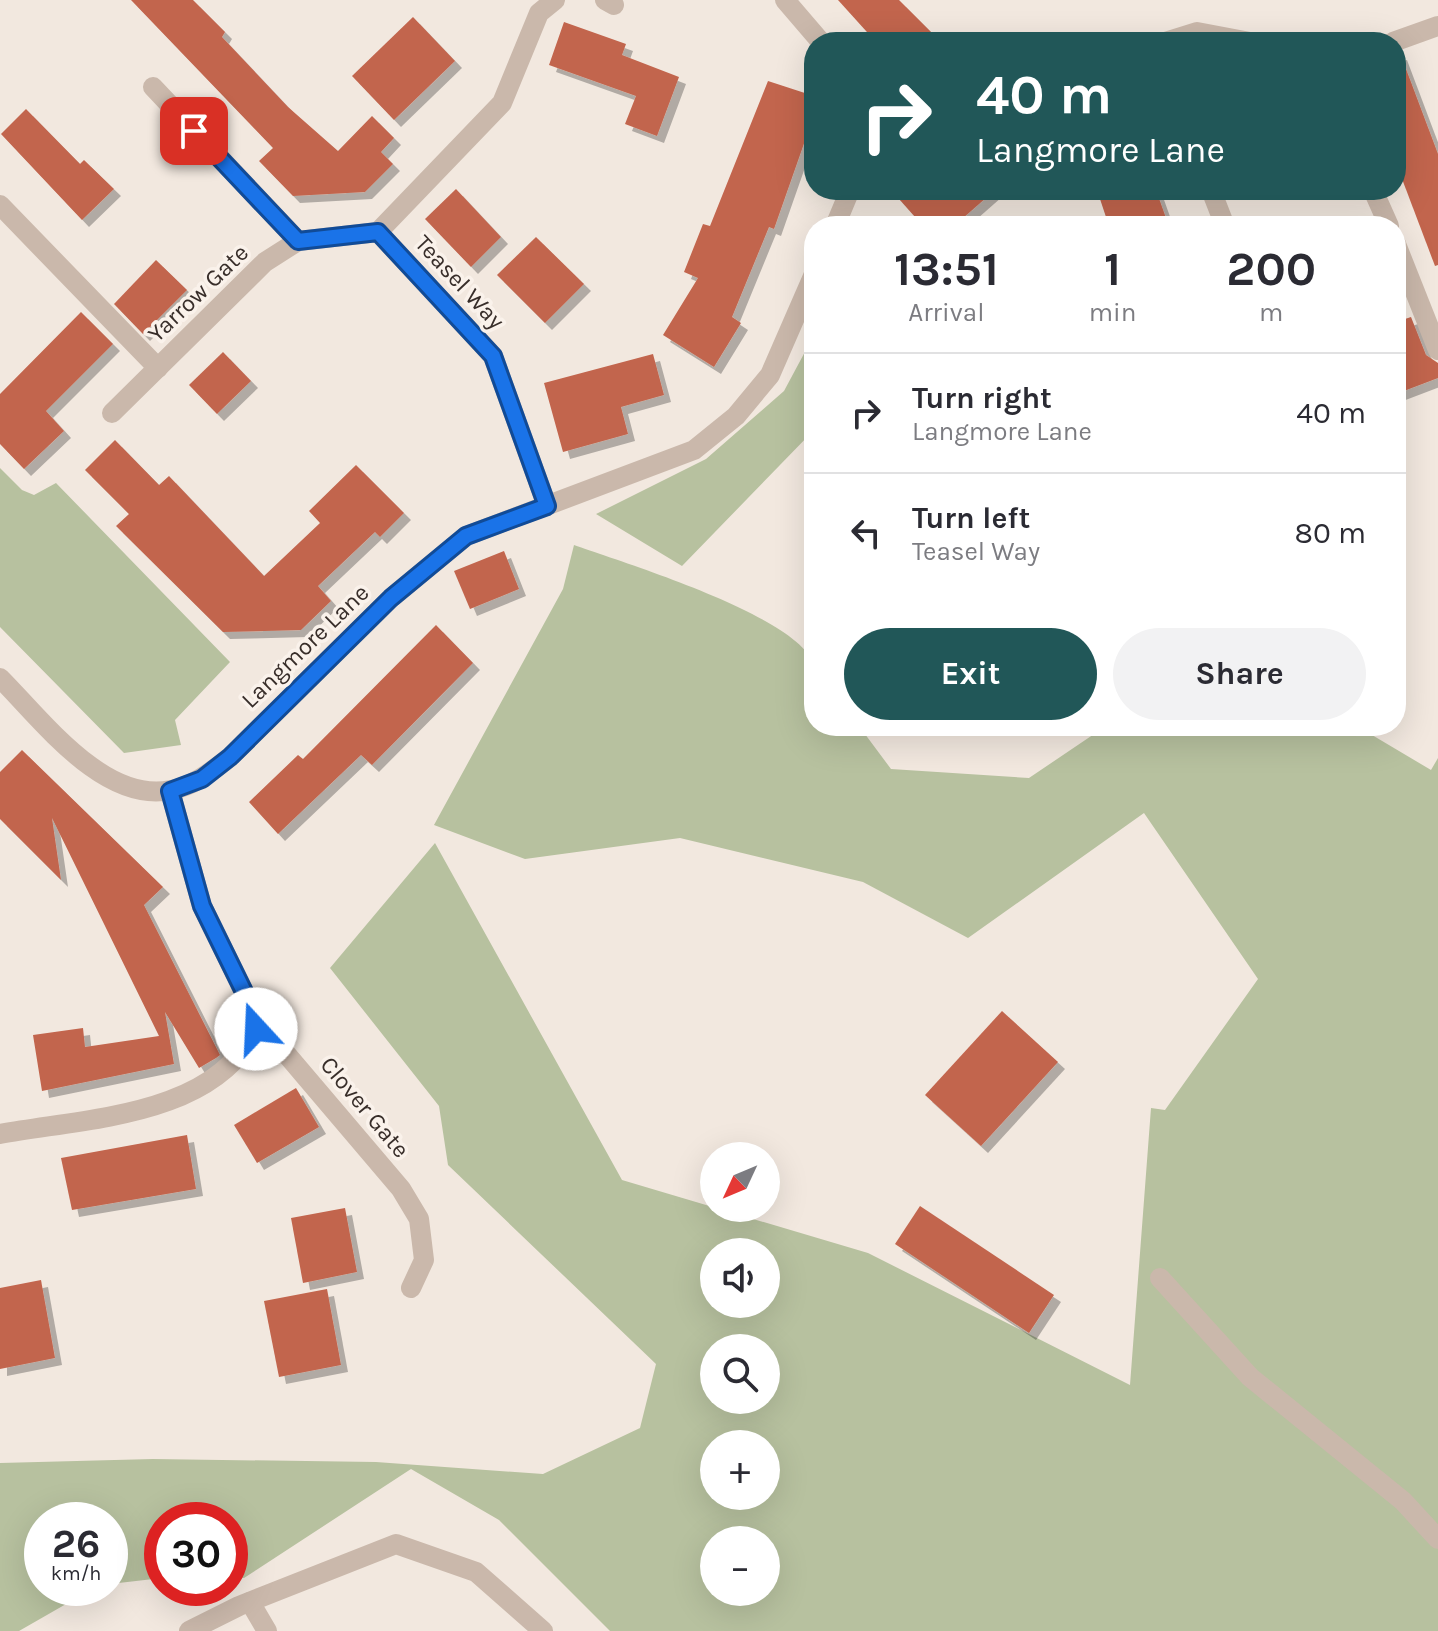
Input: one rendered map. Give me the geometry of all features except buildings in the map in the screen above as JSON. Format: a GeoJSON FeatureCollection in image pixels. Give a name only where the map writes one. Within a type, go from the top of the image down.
{"type":"FeatureCollection","features":[{"type":"Feature","properties":{"kind":"street","name":"Teasel Way"},"geometry":{"type":"LineString","coordinates":[[298,241],[378,232],[502,103],[539,13],[555,0]]}},
{"type":"Feature","properties":{"kind":"street"},"geometry":{"type":"LineString","coordinates":[[785,0],[812,32]]}},
{"type":"Feature","properties":{"kind":"street"},"geometry":{"type":"LineString","coordinates":[[1406,37],[1438,26]]}},
{"type":"Feature","properties":{"kind":"street"},"geometry":{"type":"LineString","coordinates":[[153,87],[298,241]]}},
{"type":"Feature","properties":{"kind":"street","name":"Yarrow Gate"},"geometry":{"type":"LineString","coordinates":[[0,205],[158,368]]}},
{"type":"Feature","properties":{"kind":"street","name":"Teasel Way"},"geometry":{"type":"LineString","coordinates":[[378,232],[493,356],[547,506]]}},
{"type":"Feature","properties":{"kind":"street","name":"Yarrow Gate"},"geometry":{"type":"LineString","coordinates":[[112,413],[265,262],[298,241]]}},
{"type":"Feature","properties":{"kind":"street"},"geometry":{"type":"LineString","coordinates":[[1406,283],[1438,350]]}},
{"type":"Feature","properties":{"kind":"street","name":"Langmore Lane"},"geometry":{"type":"LineString","coordinates":[[170,791],[202,779],[230,757],[391,598],[466,536],[694,450],[736,416],[770,375],[804,297]]}},
{"type":"Feature","properties":{"kind":"street"},"geometry":{"type":"LineString","coordinates":[[0,678],[83,761],[107,778],[137,788],[170,791],[202,906],[252,1008],[256,1029],[247,1047],[217,1076],[183,1098],[147,1108],[0,1134]]}},
{"type":"Feature","properties":{"kind":"street","name":"Clover Gate"},"geometry":{"type":"LineString","coordinates":[[256,1029],[288,1056],[401,1189],[419,1219],[424,1260],[411,1288]]}},
{"type":"Feature","properties":{"kind":"street"},"geometry":{"type":"LineString","coordinates":[[1160,1278],[1250,1377],[1403,1501],[1438,1539]]}},
{"type":"Feature","properties":{"kind":"street"},"geometry":{"type":"LineString","coordinates":[[189,1631],[250,1602],[396,1544],[476,1572],[543,1631]]}},
{"type":"Feature","properties":{"kind":"street"},"geometry":{"type":"LineString","coordinates":[[250,1602],[267,1631]]}},
{"type":"Feature","properties":{"kind":"green space"},"geometry":{"type":"Polygon","coordinates":[[[804,354],[804,440],[682,566],[596,514],[706,459],[784,391],[804,354]]]}},
{"type":"Feature","properties":{"kind":"green space"},"geometry":{"type":"Polygon","coordinates":[[[0,468],[22,490],[34,495],[56,483],[230,662],[175,720],[181,745],[124,753],[0,627],[0,468]]]}},
{"type":"Feature","properties":{"kind":"green space"},"geometry":{"type":"Polygon","coordinates":[[[574,545],[706,593],[776,627],[804,650],[804,736],[866,736],[891,769],[1029,778],[1091,736],[1374,736],[1431,770],[1438,758],[1438,1631],[610,1631],[499,1520],[411,1469],[248,1575],[248,1502],[144,1502],[144,1580],[128,1582],[128,1502],[24,1502],[24,1606],[63,1606],[19,1631],[0,1631],[0,1463],[153,1459],[376,1462],[543,1474],[640,1428],[656,1364],[448,1165],[439,1106],[330,968],[435,843],[622,1180],[700,1203],[700,1222],[764,1222],[868,1253],[1130,1385],[1151,1108],[1165,1110],[1258,979],[1144,813],[968,938],[863,882],[680,838],[525,859],[434,825],[563,589],[574,545]]]}},
{"type":"Feature","properties":{"kind":"route"},"geometry":{"type":"LineString","coordinates":[[194,131],[298,241],[378,232],[493,356],[547,506],[466,536],[391,598],[230,757],[202,779],[170,791],[173,811],[202,906],[220,949],[252,1008],[256,1029]]}}]}
